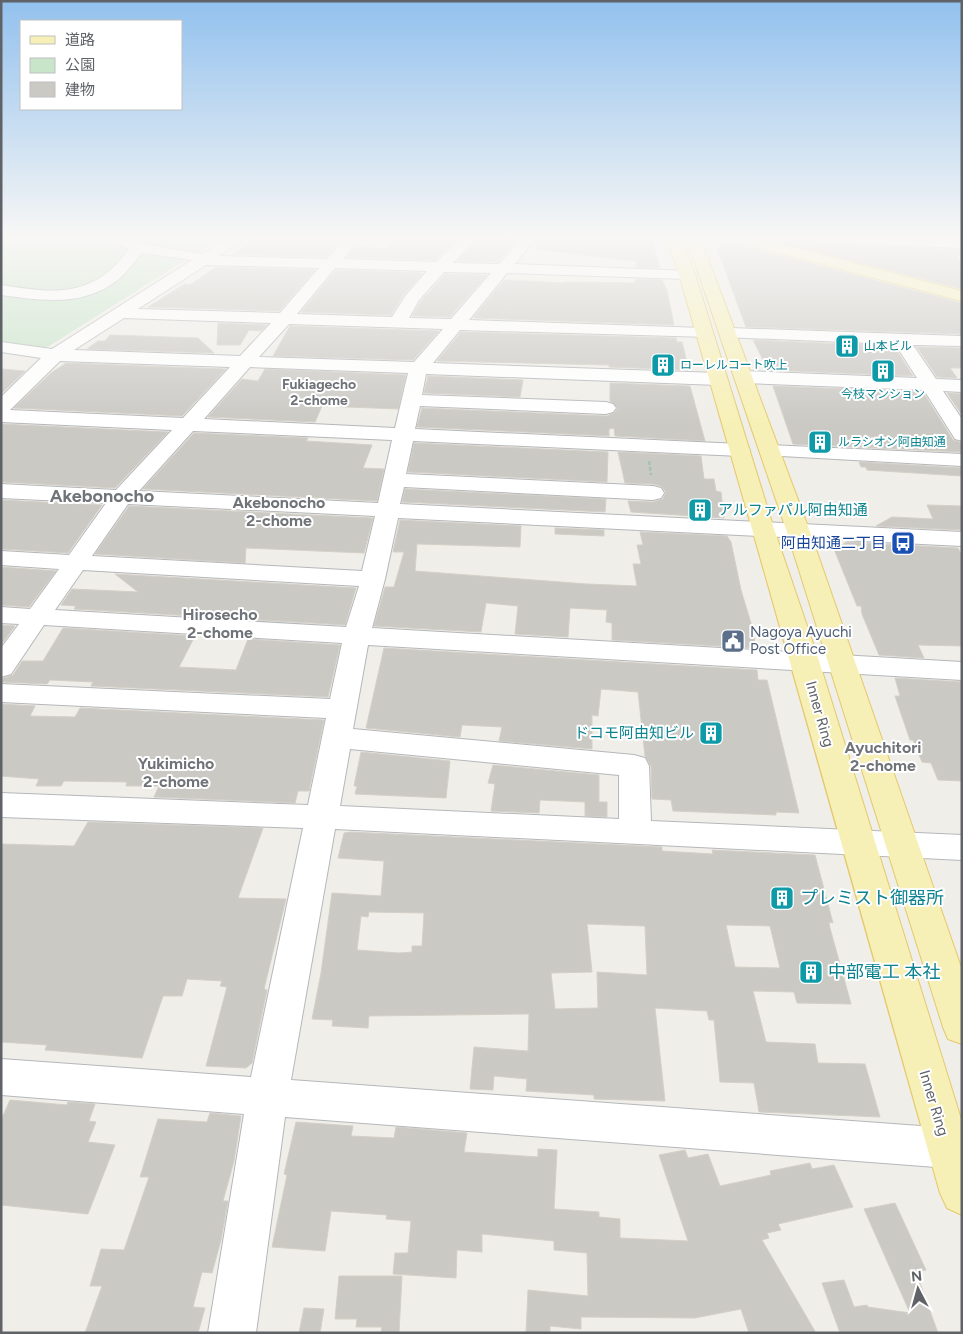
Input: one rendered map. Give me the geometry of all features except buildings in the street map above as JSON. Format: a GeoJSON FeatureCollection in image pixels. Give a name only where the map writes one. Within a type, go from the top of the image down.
{"type":"FeatureCollection","features":[{"type":"Feature","properties":{"kind":"main road","name":"Inner Ring"},"geometry":{"type":"LineString","coordinates":[[699,299],[716,333]]}},
{"type":"Feature","properties":{"kind":"main road","name":"Inner Ring"},"geometry":{"type":"LineString","coordinates":[[708,299],[716,333],[731,378],[770,451],[962,1027]]}},
{"type":"Feature","properties":{"kind":"main road","name":"Inner Ring"},"geometry":{"type":"LineString","coordinates":[[731,378],[740,450],[762,529],[805,661],[857,843],[954,1148],[962,1193]]}},
{"type":"Feature","properties":{"kind":"street"},"geometry":{"type":"LineString","coordinates":[[1,408],[54,355],[139,299]]}},
{"type":"Feature","properties":{"kind":"street"},"geometry":{"type":"LineString","coordinates":[[1,668],[39,617],[122,497],[301,299]]}},
{"type":"Feature","properties":{"kind":"street"},"geometry":{"type":"LineString","coordinates":[[398,323],[405,306],[411,299]]}},
{"type":"Feature","properties":{"kind":"street"},"geometry":{"type":"LineString","coordinates":[[232,1333],[267,1099],[357,634],[373,579],[410,400],[418,368],[477,299]]}},
{"type":"Feature","properties":{"kind":"street"},"geometry":{"type":"LineString","coordinates":[[119,313],[962,340]]}},
{"type":"Feature","properties":{"kind":"street"},"geometry":{"type":"LineString","coordinates":[[900,338],[962,435]]}},
{"type":"Feature","properties":{"kind":"street"},"geometry":{"type":"LineString","coordinates":[[1,347],[54,355],[962,386]]}},
{"type":"Feature","properties":{"kind":"street"},"geometry":{"type":"LineString","coordinates":[[604,375],[607,444]]}},
{"type":"Feature","properties":{"kind":"street"},"geometry":{"type":"LineString","coordinates":[[410,400],[606,408]]}},
{"type":"Feature","properties":{"kind":"street"},"geometry":{"type":"LineString","coordinates":[[1,416],[740,450]]}},
{"type":"Feature","properties":{"kind":"street"},"geometry":{"type":"LineString","coordinates":[[770,451],[962,460]]}},
{"type":"Feature","properties":{"kind":"street"},"geometry":{"type":"LineString","coordinates":[[393,480],[653,492]]}},
{"type":"Feature","properties":{"kind":"street"},"geometry":{"type":"LineString","coordinates":[[1,491],[962,539]]}},
{"type":"Feature","properties":{"kind":"street"},"geometry":{"type":"LineString","coordinates":[[1,558],[373,579]]}},
{"type":"Feature","properties":{"kind":"street"},"geometry":{"type":"LineString","coordinates":[[1,615],[962,670]]}},
{"type":"Feature","properties":{"kind":"street"},"geometry":{"type":"LineString","coordinates":[[1,693],[340,723],[634,766],[635,832]]}},
{"type":"Feature","properties":{"kind":"street"},"geometry":{"type":"LineString","coordinates":[[1,805],[323,817],[962,848]]}},
{"type":"Feature","properties":{"kind":"street"},"geometry":{"type":"LineString","coordinates":[[1,1077],[267,1099],[954,1148]]}},
{"type":"Feature","properties":{"kind":"path"},"geometry":{"type":"LineString","coordinates":[[647,446],[653,492]]}},
{"type":"Feature","properties":{"kind":"green space"},"geometry":{"type":"Polygon","coordinates":[[[1,299],[123,299],[49,346],[42,348],[1,341],[1,299]]]}},
{"type":"Feature","properties":{"kind":"place","name":"山本ビル"},"geometry":{"type":"Point","coordinates":[847,346]}},
{"type":"Feature","properties":{"kind":"place","name":"ローレルコート吹上"},"geometry":{"type":"Point","coordinates":[663,365]}},
{"type":"Feature","properties":{"kind":"place","name":"今枝マンション"},"geometry":{"type":"Point","coordinates":[883,371]}},
{"type":"Feature","properties":{"kind":"place","name":"ルラシオン阿由知通"},"geometry":{"type":"Point","coordinates":[820,442]}},
{"type":"Feature","properties":{"kind":"place","name":"アルファパル阿由知通"},"geometry":{"type":"Point","coordinates":[700,510]}},
{"type":"Feature","properties":{"kind":"place","name":"阿由知通二丁目"},"geometry":{"type":"Point","coordinates":[903,543]}},
{"type":"Feature","properties":{"kind":"place","name":"Nagoya Ayuchi Post Office"},"geometry":{"type":"Point","coordinates":[733,641]}},
{"type":"Feature","properties":{"kind":"place","name":"ドコモ阿由知ビル"},"geometry":{"type":"Point","coordinates":[711,733]}},
{"type":"Feature","properties":{"kind":"place","name":"プレミスト御器所"},"geometry":{"type":"Point","coordinates":[782,898]}},
{"type":"Feature","properties":{"kind":"place","name":"中部電工 本社"},"geometry":{"type":"Point","coordinates":[811,972]}},
{"type":"Feature","properties":{"kind":"district","name":"Fukiagecho 2-chome"},"geometry":{"type":"Point","coordinates":[319,392]}},
{"type":"Feature","properties":{"kind":"district","name":"Akebonocho"},"geometry":{"type":"Point","coordinates":[102,496]}},
{"type":"Feature","properties":{"kind":"district","name":"Akebonocho 2-chome"},"geometry":{"type":"Point","coordinates":[279,511]}},
{"type":"Feature","properties":{"kind":"district","name":"Hirosecho 2-chome"},"geometry":{"type":"Point","coordinates":[220,623]}},
{"type":"Feature","properties":{"kind":"district","name":"Ayuchitori 2-chome"},"geometry":{"type":"Point","coordinates":[883,756]}},
{"type":"Feature","properties":{"kind":"district","name":"Yukimicho 2-chome"},"geometry":{"type":"Point","coordinates":[176,772]}}]}
